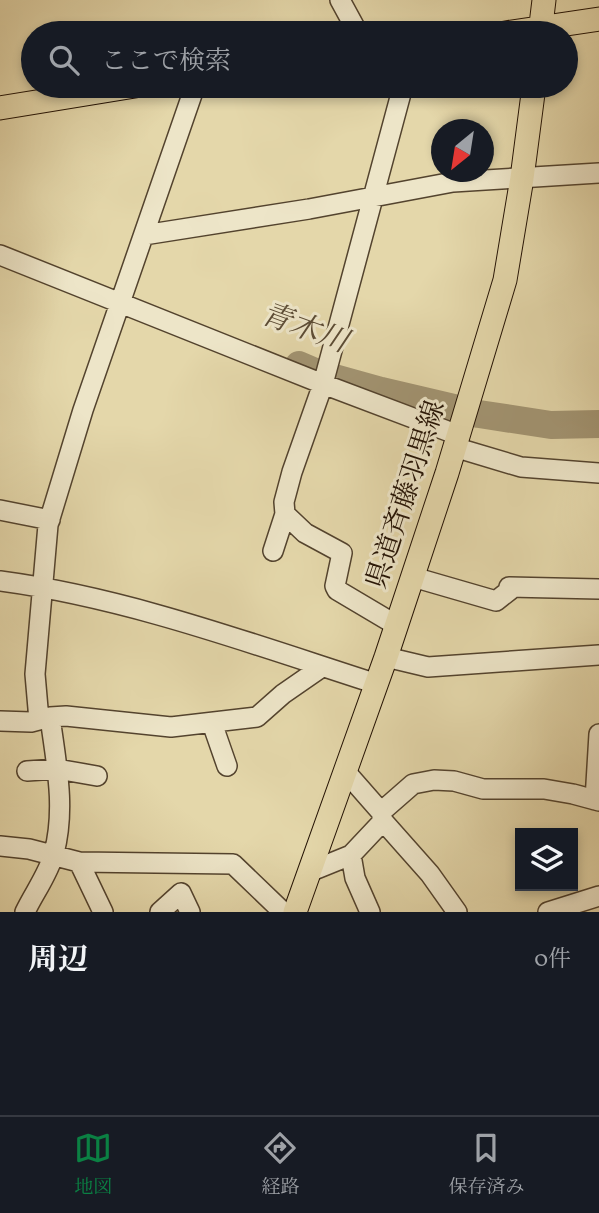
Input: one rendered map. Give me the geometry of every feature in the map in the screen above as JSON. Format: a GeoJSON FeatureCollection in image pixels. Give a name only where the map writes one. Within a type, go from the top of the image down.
{"type":"FeatureCollection","features":[{"type":"Feature","properties":{"kind":"main road"},"geometry":{"type":"LineString","coordinates":[[542,21],[544,0]]}},
{"type":"Feature","properties":{"kind":"main road"},"geometry":{"type":"LineString","coordinates":[[578,23],[599,19]]}},
{"type":"Feature","properties":{"kind":"main road"},"geometry":{"type":"LineString","coordinates":[[0,108],[61,98]]}},
{"type":"Feature","properties":{"kind":"main road","name":"県道斉藤羽黒線"},"geometry":{"type":"LineString","coordinates":[[295,912],[413,577],[505,281],[532,98]]}},
{"type":"Feature","properties":{"kind":"street"},"geometry":{"type":"LineString","coordinates":[[340,0],[351,21]]}},
{"type":"Feature","properties":{"kind":"street"},"geometry":{"type":"LineString","coordinates":[[25,912],[54,854],[60,810],[60,778],[35,674],[50,520],[118,304],[191,98]]}},
{"type":"Feature","properties":{"kind":"street"},"geometry":{"type":"LineString","coordinates":[[273,551],[285,514],[292,472],[323,384],[400,98]]}},
{"type":"Feature","properties":{"kind":"street"},"geometry":{"type":"LineString","coordinates":[[144,235],[375,198],[453,182],[599,173]]}},
{"type":"Feature","properties":{"kind":"street"},"geometry":{"type":"LineString","coordinates":[[0,256],[323,384],[521,467],[599,473]]}},
{"type":"Feature","properties":{"kind":"street"},"geometry":{"type":"LineString","coordinates":[[0,510],[50,520]]}},
{"type":"Feature","properties":{"kind":"street"},"geometry":{"type":"LineString","coordinates":[[285,514],[305,533],[342,553],[335,586],[337,590],[396,625]]}},
{"type":"Feature","properties":{"kind":"street"},"geometry":{"type":"LineString","coordinates":[[413,577],[496,601],[510,590],[509,587],[599,589]]}},
{"type":"Feature","properties":{"kind":"street"},"geometry":{"type":"LineString","coordinates":[[0,581],[43,587],[170,620],[377,684]]}},
{"type":"Feature","properties":{"kind":"street"},"geometry":{"type":"LineString","coordinates":[[386,657],[428,667],[599,656]]}},
{"type":"Feature","properties":{"kind":"street"},"geometry":{"type":"LineString","coordinates":[[0,722],[77,717],[171,727],[257,717],[283,694],[322,667]]}},
{"type":"Feature","properties":{"kind":"street"},"geometry":{"type":"LineString","coordinates":[[212,723],[227,766]]}},
{"type":"Feature","properties":{"kind":"street"},"geometry":{"type":"LineString","coordinates":[[309,872],[351,855],[413,785],[434,780],[454,781],[483,789],[544,789],[597,801],[599,734]]}},
{"type":"Feature","properties":{"kind":"street"},"geometry":{"type":"LineString","coordinates":[[27,771],[57,769],[97,776]]}},
{"type":"Feature","properties":{"kind":"street"},"geometry":{"type":"LineString","coordinates":[[345,771],[430,874],[457,912]]}},
{"type":"Feature","properties":{"kind":"street"},"geometry":{"type":"LineString","coordinates":[[0,846],[54,854],[79,862],[233,864],[283,912]]}},
{"type":"Feature","properties":{"kind":"street"},"geometry":{"type":"LineString","coordinates":[[351,855],[355,878],[370,912]]}},
{"type":"Feature","properties":{"kind":"street"},"geometry":{"type":"LineString","coordinates":[[79,862],[103,912]]}},
{"type":"Feature","properties":{"kind":"street"},"geometry":{"type":"LineString","coordinates":[[160,912],[181,893],[190,912]]}},
{"type":"Feature","properties":{"kind":"street"},"geometry":{"type":"LineString","coordinates":[[556,911],[599,896]]}},
{"type":"Feature","properties":{"kind":"waterway","name":"青木川"},"geometry":{"type":"LineString","coordinates":[[299,365],[320,374],[381,391],[479,414],[551,425],[599,424]]}}]}
